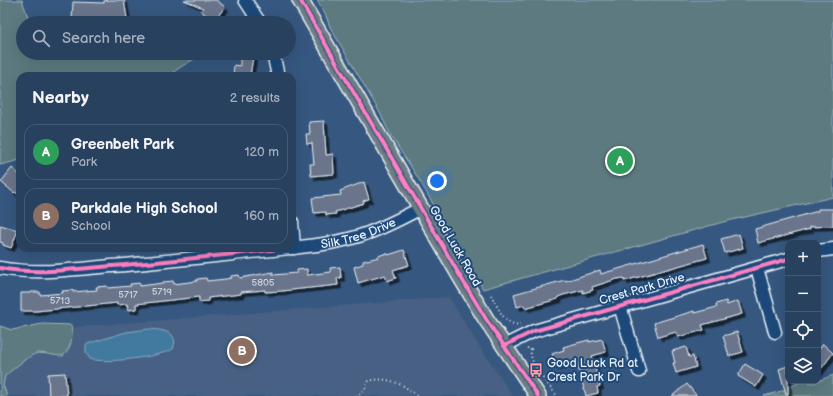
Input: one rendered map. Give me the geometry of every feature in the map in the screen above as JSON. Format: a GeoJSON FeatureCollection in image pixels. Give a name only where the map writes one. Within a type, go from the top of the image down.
{"type":"FeatureCollection","features":[{"type":"Feature","properties":{"kind":"main road","name":"Good Luck Road"},"geometry":{"type":"LineString","coordinates":[[300,0],[460,276],[486,319],[538,396]]}},
{"type":"Feature","properties":{"kind":"street"},"geometry":{"type":"LineString","coordinates":[[245,0],[255,16]]}},
{"type":"Feature","properties":{"kind":"street"},"geometry":{"type":"LineString","coordinates":[[275,60],[277,72]]}},
{"type":"Feature","properties":{"kind":"street","name":"Silk Tree Drive"},"geometry":{"type":"LineString","coordinates":[[296,247],[328,243],[367,234],[387,226],[421,208]]}},
{"type":"Feature","properties":{"kind":"street"},"geometry":{"type":"LineString","coordinates":[[821,251],[833,249]]}},
{"type":"Feature","properties":{"kind":"street","name":"Silk Tree Drive"},"geometry":{"type":"LineString","coordinates":[[0,268],[25,272],[51,271],[255,252]]}},
{"type":"Feature","properties":{"kind":"street","name":"Crest Park Drive"},"geometry":{"type":"LineString","coordinates":[[504,346],[534,331],[785,260]]}},
{"type":"Feature","properties":{"kind":"street"},"geometry":{"type":"LineString","coordinates":[[757,268],[775,332]]}},
{"type":"Feature","properties":{"kind":"street"},"geometry":{"type":"LineString","coordinates":[[620,306],[639,371]]}},
{"type":"Feature","properties":{"kind":"path"},"geometry":{"type":"LineString","coordinates":[[527,348],[531,349],[530,354],[533,362],[558,396]]}},
{"type":"Feature","properties":{"kind":"path"},"geometry":{"type":"LineString","coordinates":[[356,396],[365,390],[369,381],[382,379],[405,386],[417,396]]}},
{"type":"Feature","properties":{"kind":"shaded area"},"geometry":{"type":"Polygon","coordinates":[[[449,297],[513,396],[0,396],[0,333],[449,297]]]}},
{"type":"Feature","properties":{"kind":"shaded area"},"geometry":{"type":"Polygon","coordinates":[[[149,329],[164,331],[172,335],[175,343],[173,349],[157,355],[107,361],[90,359],[86,353],[86,345],[90,343],[126,332],[149,329]]]}},
{"type":"Feature","properties":{"kind":"green space"},"geometry":{"type":"Polygon","coordinates":[[[0,0],[22,0],[28,16],[16,16],[16,60],[192,60],[174,72],[16,72],[16,161],[0,165],[0,0]]]}},
{"type":"Feature","properties":{"kind":"green space"},"geometry":{"type":"Polygon","coordinates":[[[317,0],[833,0],[833,197],[723,222],[483,289],[418,178],[391,136],[379,111],[330,27],[317,0]]]}},
{"type":"Feature","properties":{"kind":"green space"},"geometry":{"type":"Polygon","coordinates":[[[42,324],[71,325],[72,338],[66,353],[63,356],[57,356],[38,353],[26,359],[5,376],[3,385],[7,396],[0,396],[0,326],[12,330],[42,324]]]}},
{"type":"Feature","properties":{"kind":"green space"},"geometry":{"type":"Polygon","coordinates":[[[833,375],[833,396],[764,396],[782,391],[796,384],[821,384],[821,380],[833,375]]]}},
{"type":"Feature","properties":{"kind":"building"},"geometry":{"type":"Polygon","coordinates":[[[124,0],[127,16],[72,16],[73,2],[104,3],[104,1],[124,0]]]}},
{"type":"Feature","properties":{"kind":"building"},"geometry":{"type":"Polygon","coordinates":[[[184,0],[216,0],[225,7],[218,16],[208,16],[201,11],[203,8],[184,0]]]}},
{"type":"Feature","properties":{"kind":"building"},"geometry":{"type":"Polygon","coordinates":[[[240,60],[253,60],[251,72],[233,72],[234,65],[240,66],[240,60]]]}},
{"type":"Feature","properties":{"kind":"building"},"geometry":{"type":"Polygon","coordinates":[[[324,121],[326,155],[333,154],[334,174],[311,176],[310,164],[314,164],[312,143],[307,144],[306,134],[310,134],[309,122],[324,121]]]}},
{"type":"Feature","properties":{"kind":"building"},"geometry":{"type":"Polygon","coordinates":[[[12,168],[16,172],[16,193],[14,193],[1,182],[12,168]]]}},
{"type":"Feature","properties":{"kind":"building"},"geometry":{"type":"Polygon","coordinates":[[[364,182],[369,199],[363,201],[364,203],[335,212],[336,214],[326,215],[326,212],[314,213],[312,198],[341,195],[340,191],[364,182]]]}},
{"type":"Feature","properties":{"kind":"building"},"geometry":{"type":"Polygon","coordinates":[[[818,209],[833,209],[833,226],[809,227],[810,229],[758,243],[755,229],[818,211],[818,209]]]}},
{"type":"Feature","properties":{"kind":"building"},"geometry":{"type":"Polygon","coordinates":[[[0,225],[16,229],[16,235],[11,248],[0,242],[0,225]]]}},
{"type":"Feature","properties":{"kind":"building"},"geometry":{"type":"Polygon","coordinates":[[[739,234],[743,248],[725,253],[721,239],[739,234]]]}},
{"type":"Feature","properties":{"kind":"building"},"geometry":{"type":"Polygon","coordinates":[[[703,244],[707,258],[624,281],[624,278],[617,279],[592,287],[593,290],[583,293],[583,290],[563,295],[558,297],[558,299],[525,308],[524,305],[517,307],[514,294],[565,280],[566,281],[600,270],[601,274],[703,244]]]}},
{"type":"Feature","properties":{"kind":"building"},"geometry":{"type":"Polygon","coordinates":[[[404,250],[409,265],[393,270],[396,278],[387,281],[385,275],[358,283],[354,267],[363,264],[363,261],[379,257],[378,256],[387,253],[388,255],[404,250]]]}},
{"type":"Feature","properties":{"kind":"building"},"geometry":{"type":"Polygon","coordinates":[[[340,267],[341,278],[337,278],[338,285],[282,291],[265,292],[265,290],[241,292],[241,294],[208,298],[208,301],[199,302],[199,297],[136,304],[136,309],[128,310],[127,304],[117,305],[117,303],[36,311],[21,311],[21,293],[40,292],[40,295],[63,293],[62,291],[73,290],[73,292],[97,290],[96,287],[107,286],[108,288],[131,286],[130,284],[140,283],[140,286],[173,281],[174,284],[197,281],[197,279],[206,278],[207,281],[226,279],[231,278],[231,276],[239,275],[240,278],[273,272],[273,275],[297,273],[297,270],[307,269],[307,275],[331,272],[330,268],[340,267]]]}},
{"type":"Feature","properties":{"kind":"building"},"geometry":{"type":"Polygon","coordinates":[[[726,301],[727,305],[738,301],[742,314],[702,325],[704,330],[678,337],[676,332],[658,337],[654,323],[694,311],[694,313],[717,307],[716,304],[726,301]]]}},
{"type":"Feature","properties":{"kind":"building"},"geometry":{"type":"Polygon","coordinates":[[[737,332],[743,352],[729,356],[723,336],[737,332]]]}},
{"type":"Feature","properties":{"kind":"building"},"geometry":{"type":"Polygon","coordinates":[[[602,339],[606,352],[592,356],[600,386],[597,387],[598,393],[586,396],[576,360],[556,367],[552,354],[564,350],[563,347],[589,340],[589,342],[602,339]]]}},
{"type":"Feature","properties":{"kind":"building"},"geometry":{"type":"Polygon","coordinates":[[[823,344],[833,353],[821,369],[821,348],[823,344]]]}},
{"type":"Feature","properties":{"kind":"building"},"geometry":{"type":"Polygon","coordinates":[[[686,347],[689,357],[693,356],[696,367],[676,373],[672,351],[686,347]]]}},
{"type":"Feature","properties":{"kind":"building"},"geometry":{"type":"Polygon","coordinates":[[[745,364],[763,375],[756,387],[738,376],[745,364]]]}},
{"type":"Feature","properties":{"kind":"building"},"geometry":{"type":"Polygon","coordinates":[[[785,367],[785,384],[788,384],[788,394],[786,394],[779,369],[785,367]]]}},
{"type":"Feature","properties":{"kind":"building"},"geometry":{"type":"Polygon","coordinates":[[[65,373],[67,396],[49,396],[48,374],[65,373]]]}},
{"type":"Feature","properties":{"kind":"building"},"geometry":{"type":"Polygon","coordinates":[[[687,384],[697,396],[672,396],[687,384]]]}},
{"type":"Feature","properties":{"kind":"cycle path"},"geometry":{"type":"LineString","coordinates":[[300,0],[460,276],[486,319],[538,396]]}},
{"type":"Feature","properties":{"kind":"cycle path"},"geometry":{"type":"LineString","coordinates":[[0,268],[28,271],[70,270],[253,252]]}},
{"type":"Feature","properties":{"kind":"cycle path"},"geometry":{"type":"LineString","coordinates":[[504,346],[534,331],[785,260]]}},
{"type":"Feature","properties":{"kind":"place","name":"Greenbelt Park"},"geometry":{"type":"Point","coordinates":[620,161]}},
{"type":"Feature","properties":{"kind":"place","name":"Parkdale High School"},"geometry":{"type":"Point","coordinates":[242,351]}},
{"type":"Feature","properties":{"kind":"place","name":"Good Luck Rd at Crest Park Dr"},"geometry":{"type":"Point","coordinates":[536,370]}}]}
